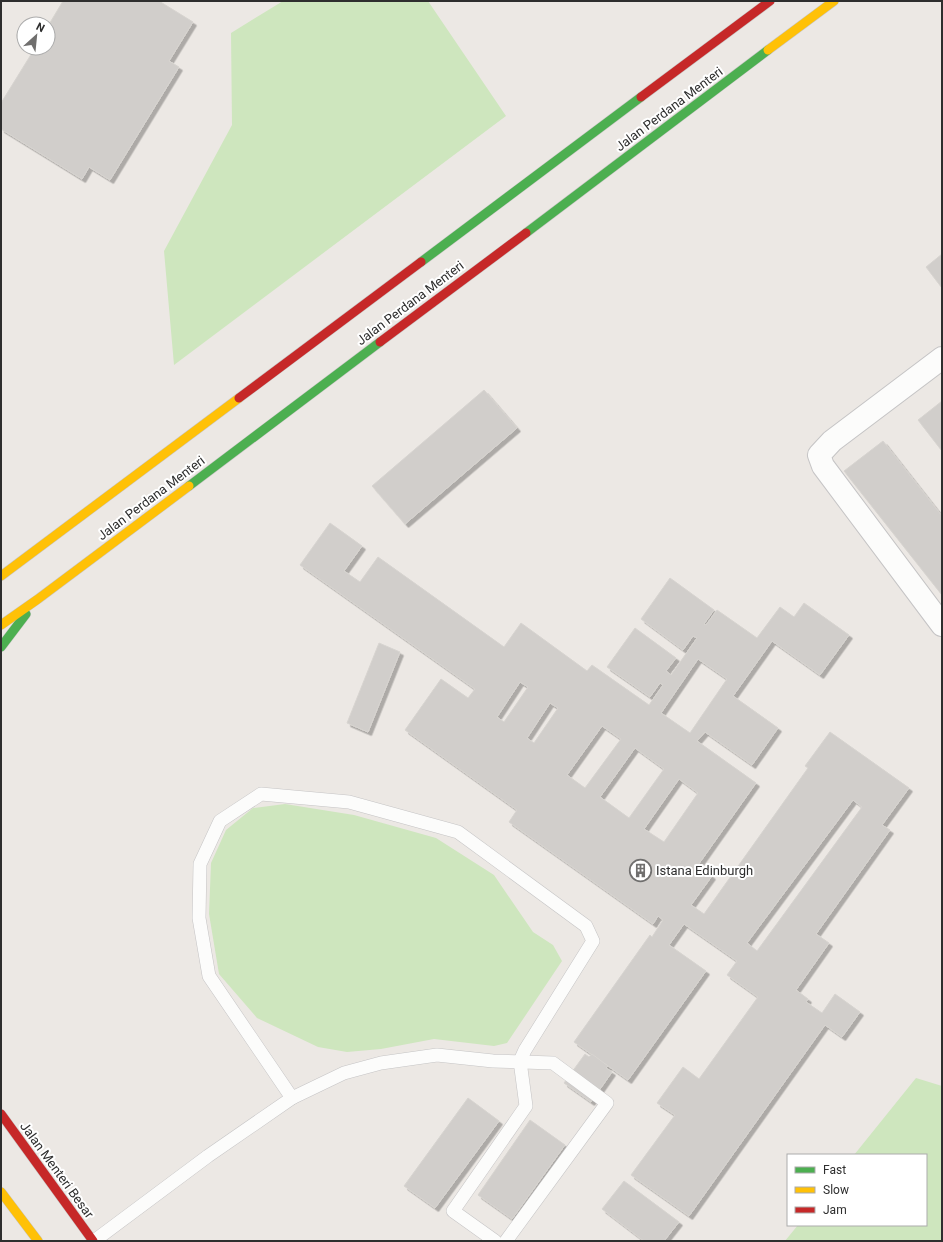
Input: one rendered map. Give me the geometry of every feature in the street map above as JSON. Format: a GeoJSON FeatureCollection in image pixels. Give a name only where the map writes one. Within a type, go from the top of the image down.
{"type":"FeatureCollection","features":[{"type":"Feature","properties":{"kind":"main road","name":"Jalan Perdana Menteri"},"geometry":{"type":"LineString","coordinates":[[1,576],[770,1]]}},
{"type":"Feature","properties":{"kind":"main road","name":"Jalan Perdana Menteri"},"geometry":{"type":"LineString","coordinates":[[1,625],[38,599],[834,1]]}},
{"type":"Feature","properties":{"kind":"main road"},"geometry":{"type":"LineString","coordinates":[[1,573],[11,569]]}},
{"type":"Feature","properties":{"kind":"main road"},"geometry":{"type":"LineString","coordinates":[[1,647],[38,599]]}},
{"type":"Feature","properties":{"kind":"main road","name":"Jalan Menteri Besar"},"geometry":{"type":"LineString","coordinates":[[1,1114],[93,1241]]}},
{"type":"Feature","properties":{"kind":"main road"},"geometry":{"type":"LineString","coordinates":[[1,1192],[38,1241]]}},
{"type":"Feature","properties":{"kind":"street"},"geometry":{"type":"LineString","coordinates":[[942,358],[832,441],[819,455],[823,466],[942,625]]}},
{"type":"Feature","properties":{"kind":"lane"},"geometry":{"type":"LineString","coordinates":[[292,1098],[209,976],[199,918],[200,864],[220,821],[261,794],[350,802],[458,832],[586,926],[593,941],[520,1061],[526,1106],[453,1211],[495,1241]]}},
{"type":"Feature","properties":{"kind":"lane"},"geometry":{"type":"LineString","coordinates":[[93,1241],[208,1156],[292,1098],[344,1073],[381,1063],[437,1055],[493,1061],[553,1063],[607,1103],[506,1241]]}},
{"type":"Feature","properties":{"kind":"green space"},"geometry":{"type":"Polygon","coordinates":[[[283,1],[428,1],[506,116],[174,365],[164,251],[232,125],[231,33],[283,1]]]}},
{"type":"Feature","properties":{"kind":"green space"},"geometry":{"type":"Polygon","coordinates":[[[285,804],[354,815],[436,838],[494,875],[533,932],[553,945],[562,961],[507,1043],[494,1046],[434,1039],[381,1049],[347,1052],[318,1047],[257,1018],[219,974],[209,914],[211,863],[226,830],[253,808],[285,804]]]}},
{"type":"Feature","properties":{"kind":"green space"},"geometry":{"type":"Polygon","coordinates":[[[916,1078],[942,1086],[942,1241],[785,1241],[797,1226],[927,1226],[927,1154],[855,1154],[916,1078]]]}},
{"type":"Feature","properties":{"kind":"building"},"geometry":{"type":"Polygon","coordinates":[[[63,1],[159,1],[193,22],[169,61],[179,67],[110,180],[89,167],[82,179],[1,129],[1,103],[30,56],[56,56],[56,16],[54,16],[63,1]]]}},
{"type":"Feature","properties":{"kind":"building"},"geometry":{"type":"Polygon","coordinates":[[[942,254],[942,288],[926,267],[942,254]]]}},
{"type":"Feature","properties":{"kind":"building"},"geometry":{"type":"Polygon","coordinates":[[[484,390],[517,428],[405,524],[372,486],[484,390]]]}},
{"type":"Feature","properties":{"kind":"building"},"geometry":{"type":"Polygon","coordinates":[[[942,401],[942,451],[918,420],[942,401]]]}},
{"type":"Feature","properties":{"kind":"building"},"geometry":{"type":"Polygon","coordinates":[[[883,441],[942,516],[942,595],[844,471],[883,441]]]}},
{"type":"Feature","properties":{"kind":"building","name":"Istana Edinburgh"},"geometry":{"type":"Polygon","coordinates":[[[330,523],[362,546],[344,571],[360,582],[378,557],[504,647],[521,623],[587,671],[592,665],[649,705],[663,685],[660,683],[650,697],[607,667],[635,628],[676,658],[666,671],[671,675],[697,638],[693,636],[683,650],[641,619],[670,578],[714,610],[704,624],[706,625],[717,610],[757,638],[780,607],[794,617],[804,603],[849,635],[820,675],[772,641],[733,696],[778,728],[752,765],[705,732],[697,741],[756,783],[698,865],[712,876],[691,905],[704,914],[808,768],[805,766],[830,732],[909,788],[882,825],[890,830],[816,934],[829,943],[796,990],[808,999],[806,1002],[822,1013],[835,994],[860,1012],[842,1037],[825,1025],[689,1216],[631,1175],[675,1115],[657,1103],[683,1067],[699,1079],[758,997],[727,975],[737,961],[684,924],[669,945],[706,971],[628,1080],[574,1042],[650,935],[652,937],[663,920],[658,916],[653,924],[509,822],[517,810],[405,730],[441,679],[468,698],[475,689],[300,565],[330,523]],[[698,659],[661,713],[690,733],[727,679],[698,659]],[[520,682],[497,717],[504,722],[528,687],[520,682]],[[550,703],[527,738],[534,743],[558,708],[550,703]],[[602,726],[567,775],[585,788],[621,739],[602,726]],[[635,748],[600,797],[629,818],[664,769],[635,748]],[[679,779],[644,829],[664,842],[698,793],[679,779]],[[853,800],[747,943],[757,951],[862,807],[853,800]]]}},
{"type":"Feature","properties":{"kind":"building"},"geometry":{"type":"Polygon","coordinates":[[[379,643],[400,652],[368,732],[347,723],[379,643]]]}},
{"type":"Feature","properties":{"kind":"building"},"geometry":{"type":"Polygon","coordinates":[[[585,1054],[589,1057],[592,1054],[608,1066],[606,1068],[612,1072],[591,1102],[564,1083],[585,1054]]]}},
{"type":"Feature","properties":{"kind":"building"},"geometry":{"type":"Polygon","coordinates":[[[468,1098],[499,1121],[435,1208],[404,1186],[468,1098]]]}},
{"type":"Feature","properties":{"kind":"building"},"geometry":{"type":"Polygon","coordinates":[[[530,1120],[565,1145],[512,1219],[478,1195],[530,1120]]]}},
{"type":"Feature","properties":{"kind":"building"},"geometry":{"type":"Polygon","coordinates":[[[624,1181],[679,1222],[664,1241],[644,1241],[602,1209],[624,1181]]]}},
{"type":"Feature","properties":{"kind":"traffic: fast"},"geometry":{"type":"LineString","coordinates":[[526,233],[768,50]]}},
{"type":"Feature","properties":{"kind":"traffic: fast"},"geometry":{"type":"LineString","coordinates":[[421,262],[641,97]]}},
{"type":"Feature","properties":{"kind":"traffic: fast"},"geometry":{"type":"LineString","coordinates":[[189,486],[380,342]]}},
{"type":"Feature","properties":{"kind":"traffic: fast"},"geometry":{"type":"LineString","coordinates":[[1,647],[26,614]]}},
{"type":"Feature","properties":{"kind":"traffic: slow"},"geometry":{"type":"LineString","coordinates":[[768,50],[834,1]]}},
{"type":"Feature","properties":{"kind":"traffic: slow"},"geometry":{"type":"LineString","coordinates":[[1,576],[239,398]]}},
{"type":"Feature","properties":{"kind":"traffic: slow"},"geometry":{"type":"LineString","coordinates":[[1,625],[189,486]]}},
{"type":"Feature","properties":{"kind":"traffic: slow"},"geometry":{"type":"LineString","coordinates":[[1,1192],[38,1241]]}},
{"type":"Feature","properties":{"kind":"traffic: jam"},"geometry":{"type":"LineString","coordinates":[[641,97],[770,1]]}},
{"type":"Feature","properties":{"kind":"traffic: jam"},"geometry":{"type":"LineString","coordinates":[[380,342],[526,233]]}},
{"type":"Feature","properties":{"kind":"traffic: jam"},"geometry":{"type":"LineString","coordinates":[[239,398],[421,262]]}},
{"type":"Feature","properties":{"kind":"traffic: jam"},"geometry":{"type":"LineString","coordinates":[[1,1114],[93,1241]]}},
{"type":"Feature","properties":{"kind":"place","name":"Istana Edinburgh"},"geometry":{"type":"Point","coordinates":[641,870]}}]}
